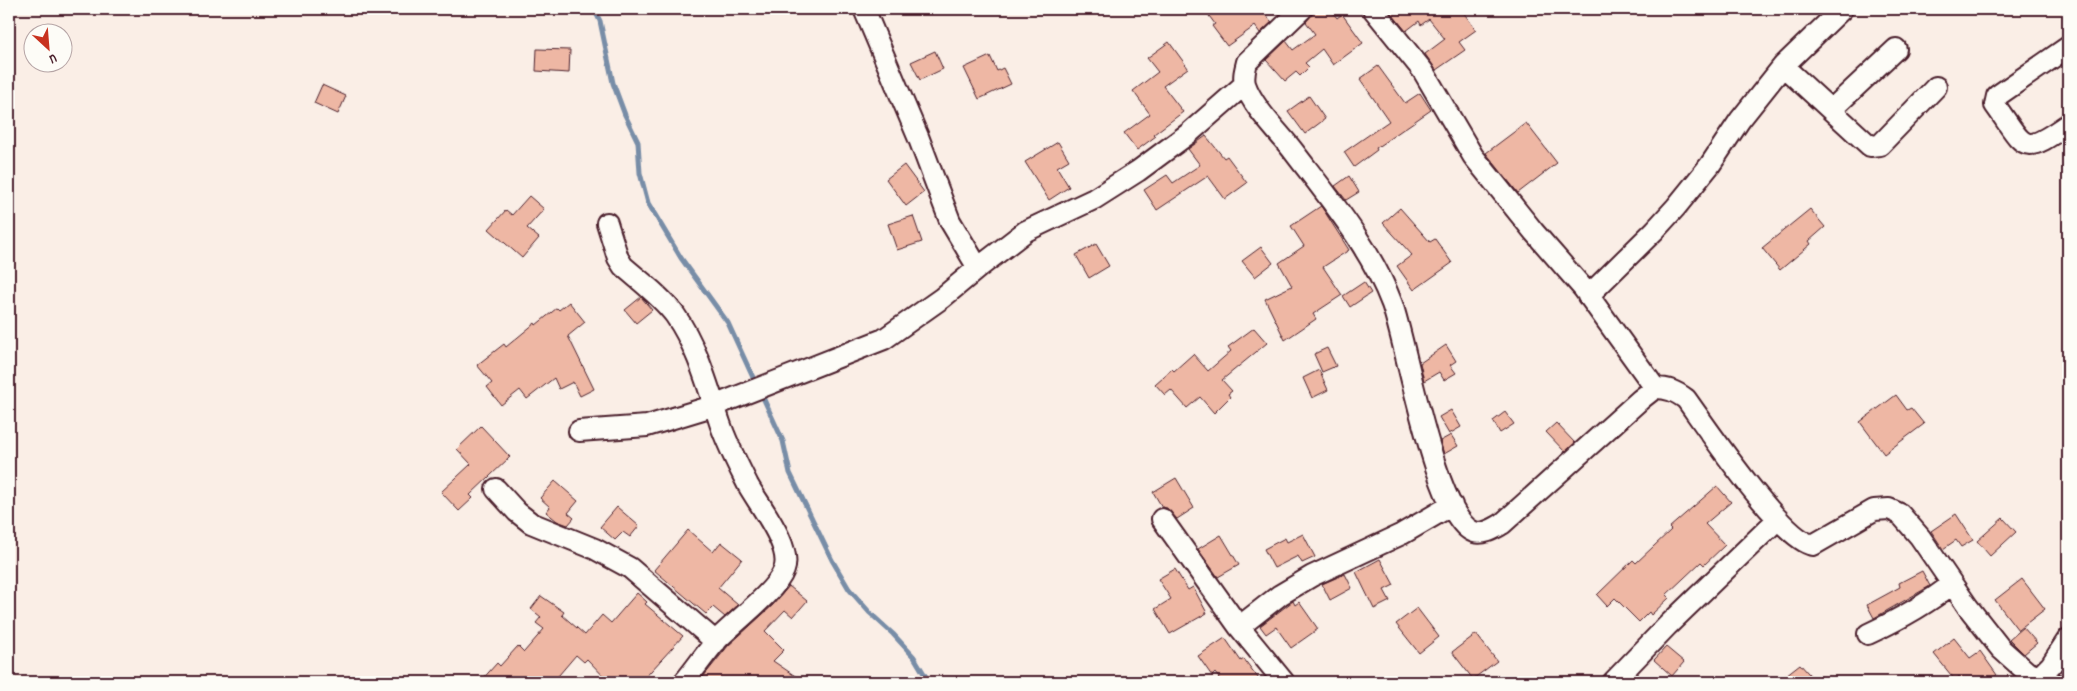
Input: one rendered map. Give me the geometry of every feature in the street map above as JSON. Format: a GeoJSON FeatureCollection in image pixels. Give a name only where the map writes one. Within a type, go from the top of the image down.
{"type":"FeatureCollection","features":[{"type":"Feature","properties":{"kind":"street"},"geometry":{"type":"LineString","coordinates":[[864,9],[919,139],[950,221],[978,268]]}},
{"type":"Feature","properties":{"kind":"street"},"geometry":{"type":"LineString","coordinates":[[1302,9],[1247,62],[1244,74],[1245,84],[1265,115],[1346,224],[1366,255],[1392,304],[1419,414],[1437,470],[1459,518],[1473,532],[1491,530],[1502,524],[1655,388]]}},
{"type":"Feature","properties":{"kind":"street"},"geometry":{"type":"LineString","coordinates":[[1372,9],[1423,71],[1473,156],[1588,296],[1655,388],[1676,391],[1686,399],[1754,491],[1798,537],[1808,544],[1813,544],[1874,510],[1889,508],[1900,514],[1911,524],[1952,584],[2001,648],[2016,663],[2041,681],[2068,639]]}},
{"type":"Feature","properties":{"kind":"street"},"geometry":{"type":"LineString","coordinates":[[1588,296],[1676,207],[1710,165],[1740,120],[1783,66],[1842,9]]}},
{"type":"Feature","properties":{"kind":"street"},"geometry":{"type":"LineString","coordinates":[[2068,47],[1997,96],[1995,101],[2022,142],[2031,146],[2043,142],[2068,124]]}},
{"type":"Feature","properties":{"kind":"street"},"geometry":{"type":"LineString","coordinates":[[1831,110],[1896,49]]}},
{"type":"Feature","properties":{"kind":"street"},"geometry":{"type":"LineString","coordinates":[[1783,66],[1870,146],[1880,144],[1936,87]]}},
{"type":"Feature","properties":{"kind":"street"},"geometry":{"type":"LineString","coordinates":[[579,431],[647,426],[716,405],[884,339],[942,298],[1026,231],[1094,199],[1138,171],[1188,134],[1245,84]]}},
{"type":"Feature","properties":{"kind":"street"},"geometry":{"type":"LineString","coordinates":[[607,223],[618,258],[623,266],[666,304],[676,316],[689,340],[716,405],[725,437],[754,495],[784,548],[786,560],[784,569],[776,583],[746,615],[716,642],[684,682]]}},
{"type":"Feature","properties":{"kind":"street"},"geometry":{"type":"LineString","coordinates":[[496,489],[517,512],[531,523],[595,549],[630,568],[716,642]]}},
{"type":"Feature","properties":{"kind":"street"},"geometry":{"type":"LineString","coordinates":[[1239,627],[1280,595],[1312,576],[1402,534],[1452,505]]}},
{"type":"Feature","properties":{"kind":"street"},"geometry":{"type":"LineString","coordinates":[[1613,682],[1668,625],[1778,518]]}},
{"type":"Feature","properties":{"kind":"street"},"geometry":{"type":"LineString","coordinates":[[1162,519],[1239,627],[1284,682]]}},
{"type":"Feature","properties":{"kind":"street"},"geometry":{"type":"LineString","coordinates":[[1868,634],[1908,615],[1952,584]]}},
{"type":"Feature","properties":{"kind":"building"},"geometry":{"type":"Polygon","coordinates":[[[1204,9],[1260,9],[1272,22],[1260,33],[1255,26],[1227,46],[1212,26],[1215,24],[1204,9]]]}},
{"type":"Feature","properties":{"kind":"building"},"geometry":{"type":"Polygon","coordinates":[[[1314,9],[1330,9],[1337,18],[1342,14],[1363,43],[1333,65],[1322,49],[1305,63],[1309,67],[1300,76],[1296,72],[1285,81],[1266,60],[1286,41],[1293,50],[1315,34],[1306,22],[1314,9]]]}},
{"type":"Feature","properties":{"kind":"building"},"geometry":{"type":"Polygon","coordinates":[[[1388,9],[1461,9],[1476,30],[1459,42],[1465,50],[1436,70],[1425,54],[1445,39],[1429,19],[1421,25],[1419,21],[1406,31],[1388,9]]]}},
{"type":"Feature","properties":{"kind":"building"},"geometry":{"type":"Polygon","coordinates":[[[1169,42],[1188,68],[1163,86],[1183,112],[1154,134],[1156,136],[1137,150],[1124,133],[1150,114],[1133,91],[1158,72],[1147,58],[1169,42]]]}},
{"type":"Feature","properties":{"kind":"building"},"geometry":{"type":"Polygon","coordinates":[[[537,49],[570,50],[569,73],[536,71],[537,49]]]}},
{"type":"Feature","properties":{"kind":"building"},"geometry":{"type":"Polygon","coordinates":[[[935,51],[943,69],[920,80],[911,62],[935,51]]]}},
{"type":"Feature","properties":{"kind":"building"},"geometry":{"type":"Polygon","coordinates":[[[990,56],[997,71],[1003,68],[1011,84],[979,99],[964,68],[990,56]]]}},
{"type":"Feature","properties":{"kind":"building"},"geometry":{"type":"Polygon","coordinates":[[[1378,66],[1405,103],[1420,93],[1431,110],[1376,148],[1377,150],[1354,167],[1344,152],[1389,121],[1360,79],[1378,66]]]}},
{"type":"Feature","properties":{"kind":"building"},"geometry":{"type":"Polygon","coordinates":[[[322,85],[346,96],[338,114],[314,103],[322,85]]]}},
{"type":"Feature","properties":{"kind":"building"},"geometry":{"type":"Polygon","coordinates":[[[1309,96],[1325,119],[1305,134],[1288,111],[1309,96]]]}},
{"type":"Feature","properties":{"kind":"building"},"geometry":{"type":"Polygon","coordinates":[[[1526,123],[1557,163],[1518,193],[1486,153],[1526,123]]]}},
{"type":"Feature","properties":{"kind":"building"},"geometry":{"type":"Polygon","coordinates":[[[1206,136],[1224,158],[1227,156],[1247,183],[1225,199],[1208,176],[1157,210],[1144,190],[1167,175],[1173,183],[1200,165],[1188,149],[1206,136]]]}},
{"type":"Feature","properties":{"kind":"building"},"geometry":{"type":"Polygon","coordinates":[[[1058,142],[1069,160],[1057,167],[1069,187],[1049,200],[1025,162],[1058,142]]]}},
{"type":"Feature","properties":{"kind":"building"},"geometry":{"type":"Polygon","coordinates":[[[904,165],[924,192],[906,206],[886,179],[904,165]]]}},
{"type":"Feature","properties":{"kind":"building"},"geometry":{"type":"Polygon","coordinates":[[[1349,176],[1359,192],[1346,200],[1335,186],[1349,176]]]}},
{"type":"Feature","properties":{"kind":"building"},"geometry":{"type":"Polygon","coordinates":[[[529,196],[544,209],[527,228],[539,238],[522,258],[489,229],[506,210],[512,215],[529,196]]]}},
{"type":"Feature","properties":{"kind":"building"},"geometry":{"type":"Polygon","coordinates":[[[1321,206],[1349,250],[1323,267],[1342,295],[1313,314],[1316,319],[1285,340],[1265,299],[1292,286],[1279,263],[1304,246],[1291,226],[1321,206]]]}},
{"type":"Feature","properties":{"kind":"building"},"geometry":{"type":"Polygon","coordinates":[[[1400,208],[1430,242],[1435,239],[1452,263],[1414,290],[1397,266],[1412,255],[1383,223],[1400,208]]]}},
{"type":"Feature","properties":{"kind":"building"},"geometry":{"type":"Polygon","coordinates":[[[1810,209],[1825,227],[1809,241],[1811,244],[1780,270],[1762,248],[1810,209]]]}},
{"type":"Feature","properties":{"kind":"building"},"geometry":{"type":"Polygon","coordinates":[[[913,216],[922,242],[897,250],[888,224],[913,216]]]}},
{"type":"Feature","properties":{"kind":"building"},"geometry":{"type":"Polygon","coordinates":[[[1096,244],[1109,266],[1089,278],[1076,255],[1096,244]]]}},
{"type":"Feature","properties":{"kind":"building"},"geometry":{"type":"Polygon","coordinates":[[[1261,247],[1273,263],[1255,277],[1242,261],[1261,247]]]}},
{"type":"Feature","properties":{"kind":"building"},"geometry":{"type":"Polygon","coordinates":[[[1364,282],[1371,293],[1350,307],[1343,296],[1364,282]]]}},
{"type":"Feature","properties":{"kind":"building"},"geometry":{"type":"Polygon","coordinates":[[[641,297],[652,310],[636,323],[625,310],[641,297]]]}},
{"type":"Feature","properties":{"kind":"building"},"geometry":{"type":"Polygon","coordinates":[[[569,302],[585,322],[568,336],[594,389],[580,396],[573,382],[559,389],[554,378],[527,399],[520,390],[501,405],[487,387],[492,383],[477,365],[504,344],[506,347],[535,323],[536,325],[557,308],[559,310],[569,302]]]}},
{"type":"Feature","properties":{"kind":"building"},"geometry":{"type":"Polygon","coordinates":[[[1254,328],[1267,343],[1222,380],[1232,391],[1228,394],[1230,397],[1214,413],[1200,397],[1187,408],[1171,390],[1165,395],[1155,384],[1172,369],[1174,371],[1193,354],[1208,371],[1231,351],[1228,347],[1254,328]]]}},
{"type":"Feature","properties":{"kind":"building"},"geometry":{"type":"Polygon","coordinates":[[[1446,345],[1456,361],[1450,365],[1456,373],[1444,380],[1439,372],[1424,381],[1420,363],[1446,345]]]}},
{"type":"Feature","properties":{"kind":"building"},"geometry":{"type":"Polygon","coordinates":[[[1327,348],[1336,366],[1322,372],[1314,354],[1327,348]]]}},
{"type":"Feature","properties":{"kind":"building"},"geometry":{"type":"Polygon","coordinates":[[[1319,370],[1328,390],[1312,398],[1303,378],[1319,370]]]}},
{"type":"Feature","properties":{"kind":"building"},"geometry":{"type":"Polygon","coordinates":[[[1896,395],[1907,410],[1911,408],[1924,424],[1884,454],[1860,422],[1896,395]]]}},
{"type":"Feature","properties":{"kind":"building"},"geometry":{"type":"Polygon","coordinates":[[[1451,410],[1461,427],[1449,434],[1439,417],[1451,410]]]}},
{"type":"Feature","properties":{"kind":"building"},"geometry":{"type":"Polygon","coordinates":[[[1505,412],[1514,424],[1500,433],[1493,421],[1505,412]]]}},
{"type":"Feature","properties":{"kind":"building"},"geometry":{"type":"Polygon","coordinates":[[[1556,423],[1575,443],[1565,452],[1546,432],[1556,423]]]}},
{"type":"Feature","properties":{"kind":"building"},"geometry":{"type":"Polygon","coordinates":[[[481,426],[510,457],[470,495],[473,498],[459,511],[441,492],[471,464],[457,449],[481,426]]]}},
{"type":"Feature","properties":{"kind":"building"},"geometry":{"type":"Polygon","coordinates":[[[1451,435],[1458,446],[1444,454],[1440,441],[1451,435]]]}},
{"type":"Feature","properties":{"kind":"building"},"geometry":{"type":"Polygon","coordinates":[[[1176,478],[1194,508],[1177,519],[1167,508],[1162,507],[1153,492],[1176,478]]]}},
{"type":"Feature","properties":{"kind":"building"},"geometry":{"type":"Polygon","coordinates":[[[555,481],[578,501],[568,513],[574,518],[568,525],[557,521],[546,512],[550,507],[540,498],[555,481]]]}},
{"type":"Feature","properties":{"kind":"building"},"geometry":{"type":"Polygon","coordinates":[[[1717,486],[1731,502],[1705,524],[1725,545],[1704,565],[1701,562],[1666,595],[1669,598],[1651,615],[1649,612],[1639,622],[1615,598],[1607,606],[1597,595],[1633,560],[1636,563],[1671,530],[1669,528],[1717,486]]]}},
{"type":"Feature","properties":{"kind":"building"},"geometry":{"type":"Polygon","coordinates":[[[617,507],[639,526],[630,537],[623,532],[615,540],[600,527],[617,507]]]}},
{"type":"Feature","properties":{"kind":"building"},"geometry":{"type":"Polygon","coordinates":[[[1956,514],[1973,540],[1961,547],[1956,540],[1943,549],[1931,531],[1956,514]]]}},
{"type":"Feature","properties":{"kind":"building"},"geometry":{"type":"Polygon","coordinates":[[[2003,518],[2016,532],[1990,556],[1977,541],[2003,518]]]}},
{"type":"Feature","properties":{"kind":"building"},"geometry":{"type":"Polygon","coordinates":[[[688,530],[713,552],[721,542],[742,559],[718,588],[738,605],[725,617],[713,607],[706,614],[654,570],[688,530]]]}},
{"type":"Feature","properties":{"kind":"building"},"geometry":{"type":"Polygon","coordinates":[[[1303,534],[1315,557],[1302,563],[1298,556],[1274,568],[1264,549],[1285,538],[1287,542],[1303,534]]]}},
{"type":"Feature","properties":{"kind":"building"},"geometry":{"type":"Polygon","coordinates":[[[1221,535],[1239,565],[1218,577],[1198,549],[1221,535]]]}},
{"type":"Feature","properties":{"kind":"building"},"geometry":{"type":"Polygon","coordinates":[[[1380,559],[1394,585],[1384,590],[1390,601],[1374,609],[1356,572],[1380,559]]]}},
{"type":"Feature","properties":{"kind":"building"},"geometry":{"type":"Polygon","coordinates":[[[1175,569],[1188,590],[1193,587],[1207,613],[1170,634],[1155,609],[1171,599],[1158,579],[1175,569]]]}},
{"type":"Feature","properties":{"kind":"building"},"geometry":{"type":"Polygon","coordinates":[[[1922,571],[1930,586],[1874,618],[1867,605],[1900,587],[1899,583],[1922,571]]]}},
{"type":"Feature","properties":{"kind":"building"},"geometry":{"type":"Polygon","coordinates":[[[1345,574],[1352,588],[1330,600],[1322,584],[1345,574]]]}},
{"type":"Feature","properties":{"kind":"building"},"geometry":{"type":"Polygon","coordinates":[[[2022,579],[2045,609],[2018,630],[1995,600],[2022,579]]]}},
{"type":"Feature","properties":{"kind":"building"},"geometry":{"type":"Polygon","coordinates":[[[789,586],[807,601],[793,617],[785,610],[765,631],[784,650],[773,661],[804,682],[699,682],[728,646],[773,605],[789,586]]]}},
{"type":"Feature","properties":{"kind":"building"},"geometry":{"type":"Polygon","coordinates":[[[637,593],[647,602],[645,604],[683,636],[641,682],[609,682],[587,659],[584,662],[576,655],[553,682],[480,682],[497,663],[500,666],[518,646],[524,652],[544,629],[536,623],[541,617],[531,609],[541,596],[564,612],[562,615],[585,635],[602,615],[611,623],[637,593]]]}},
{"type":"Feature","properties":{"kind":"building"},"geometry":{"type":"Polygon","coordinates":[[[1293,601],[1295,605],[1299,602],[1318,629],[1291,648],[1276,627],[1266,634],[1260,626],[1293,601]]]}},
{"type":"Feature","properties":{"kind":"building"},"geometry":{"type":"Polygon","coordinates":[[[1417,608],[1439,637],[1419,653],[1396,624],[1417,608]]]}},
{"type":"Feature","properties":{"kind":"building"},"geometry":{"type":"Polygon","coordinates":[[[2023,627],[2037,643],[2024,654],[2009,639],[2023,627]]]}},
{"type":"Feature","properties":{"kind":"building"},"geometry":{"type":"Polygon","coordinates":[[[1476,634],[1497,661],[1473,679],[1452,652],[1476,634]]]}},
{"type":"Feature","properties":{"kind":"building"},"geometry":{"type":"Polygon","coordinates":[[[1225,638],[1241,661],[1244,659],[1261,682],[1222,682],[1215,673],[1212,676],[1198,656],[1225,638]]]}},
{"type":"Feature","properties":{"kind":"building"},"geometry":{"type":"Polygon","coordinates":[[[1954,638],[1970,658],[1980,651],[1997,675],[1986,682],[1964,682],[1959,676],[1955,680],[1934,654],[1954,638]]]}},
{"type":"Feature","properties":{"kind":"building"},"geometry":{"type":"Polygon","coordinates":[[[1666,647],[1684,662],[1672,676],[1654,660],[1666,647]]]}},
{"type":"Feature","properties":{"kind":"building"},"geometry":{"type":"Polygon","coordinates":[[[1800,664],[1816,682],[1777,682],[1800,664]]]}},
{"type":"Feature","properties":{"kind":"waterway"},"geometry":{"type":"LineString","coordinates":[[594,9],[600,21],[613,83],[638,142],[640,173],[648,203],[681,258],[728,323],[756,384]]}},
{"type":"Feature","properties":{"kind":"waterway"},"geometry":{"type":"LineString","coordinates":[[760,391],[783,441],[790,473],[832,560],[849,589],[914,657],[929,682]]}}]}
